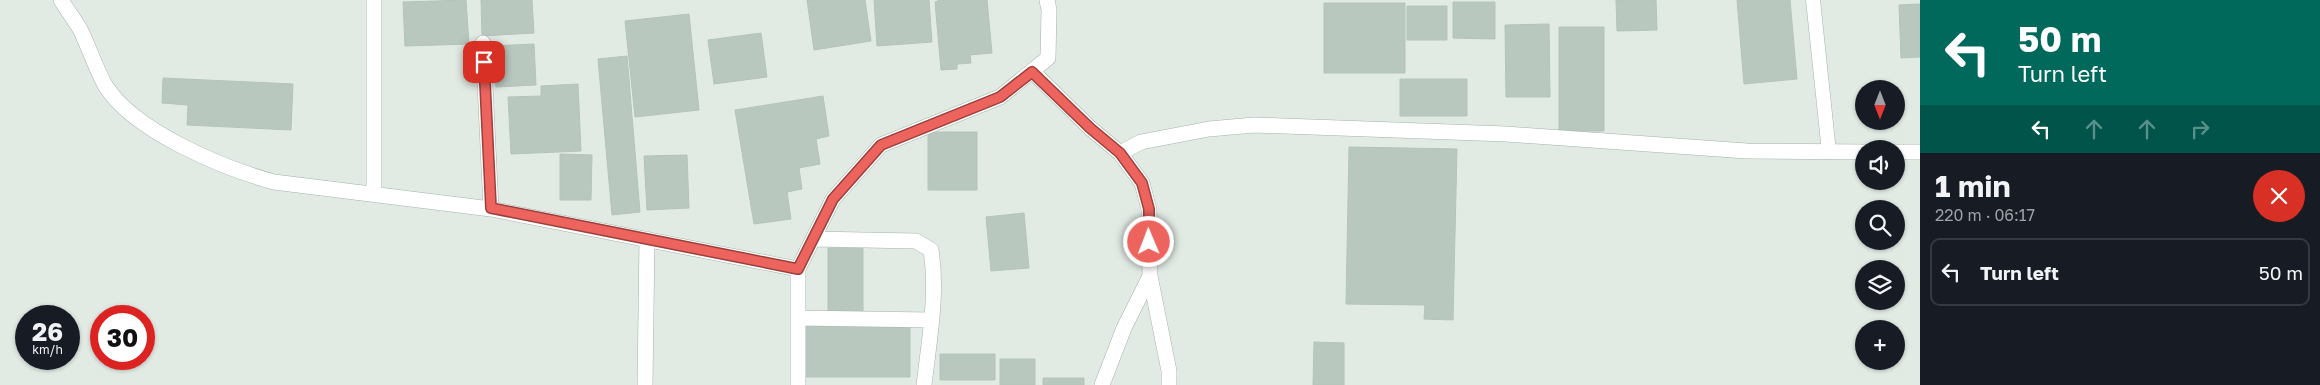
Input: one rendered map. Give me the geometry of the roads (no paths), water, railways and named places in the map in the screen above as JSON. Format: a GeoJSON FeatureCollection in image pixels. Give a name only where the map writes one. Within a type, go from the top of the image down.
{"type":"FeatureCollection","features":[{"type":"Feature","properties":{"kind":"street"},"geometry":{"type":"LineString","coordinates":[[61,0],[80,29],[105,84],[124,110],[174,141],[240,173],[274,182],[491,208],[798,269]]}},
{"type":"Feature","properties":{"kind":"street"},"geometry":{"type":"LineString","coordinates":[[374,0],[374,194]]}},
{"type":"Feature","properties":{"kind":"street"},"geometry":{"type":"LineString","coordinates":[[798,385],[798,269],[833,199],[881,145],[1000,97],[1048,58],[1049,10],[1047,0]]}},
{"type":"Feature","properties":{"kind":"street"},"geometry":{"type":"LineString","coordinates":[[483,43],[491,208]]}},
{"type":"Feature","properties":{"kind":"street"},"geometry":{"type":"LineString","coordinates":[[1032,72],[1090,128],[1120,153],[1142,183],[1149,209],[1150,276],[1169,371],[1169,385]]}},
{"type":"Feature","properties":{"kind":"street"},"geometry":{"type":"LineString","coordinates":[[1120,153],[1141,142],[1209,129],[1254,125],[1506,134],[1747,151],[1855,152]]}},
{"type":"Feature","properties":{"kind":"street"},"geometry":{"type":"LineString","coordinates":[[1905,152],[1920,152]]}},
{"type":"Feature","properties":{"kind":"street"},"geometry":{"type":"LineString","coordinates":[[814,238],[916,241],[931,250],[933,264],[931,320],[924,385]]}},
{"type":"Feature","properties":{"kind":"street"},"geometry":{"type":"LineString","coordinates":[[645,385],[647,239]]}},
{"type":"Feature","properties":{"kind":"street"},"geometry":{"type":"LineString","coordinates":[[1102,385],[1124,328],[1150,276]]}},
{"type":"Feature","properties":{"kind":"street"},"geometry":{"type":"LineString","coordinates":[[798,318],[931,320]]}},
{"type":"Feature","properties":{"kind":"lane"},"geometry":{"type":"LineString","coordinates":[[1813,0],[1829,152]]}}]}
